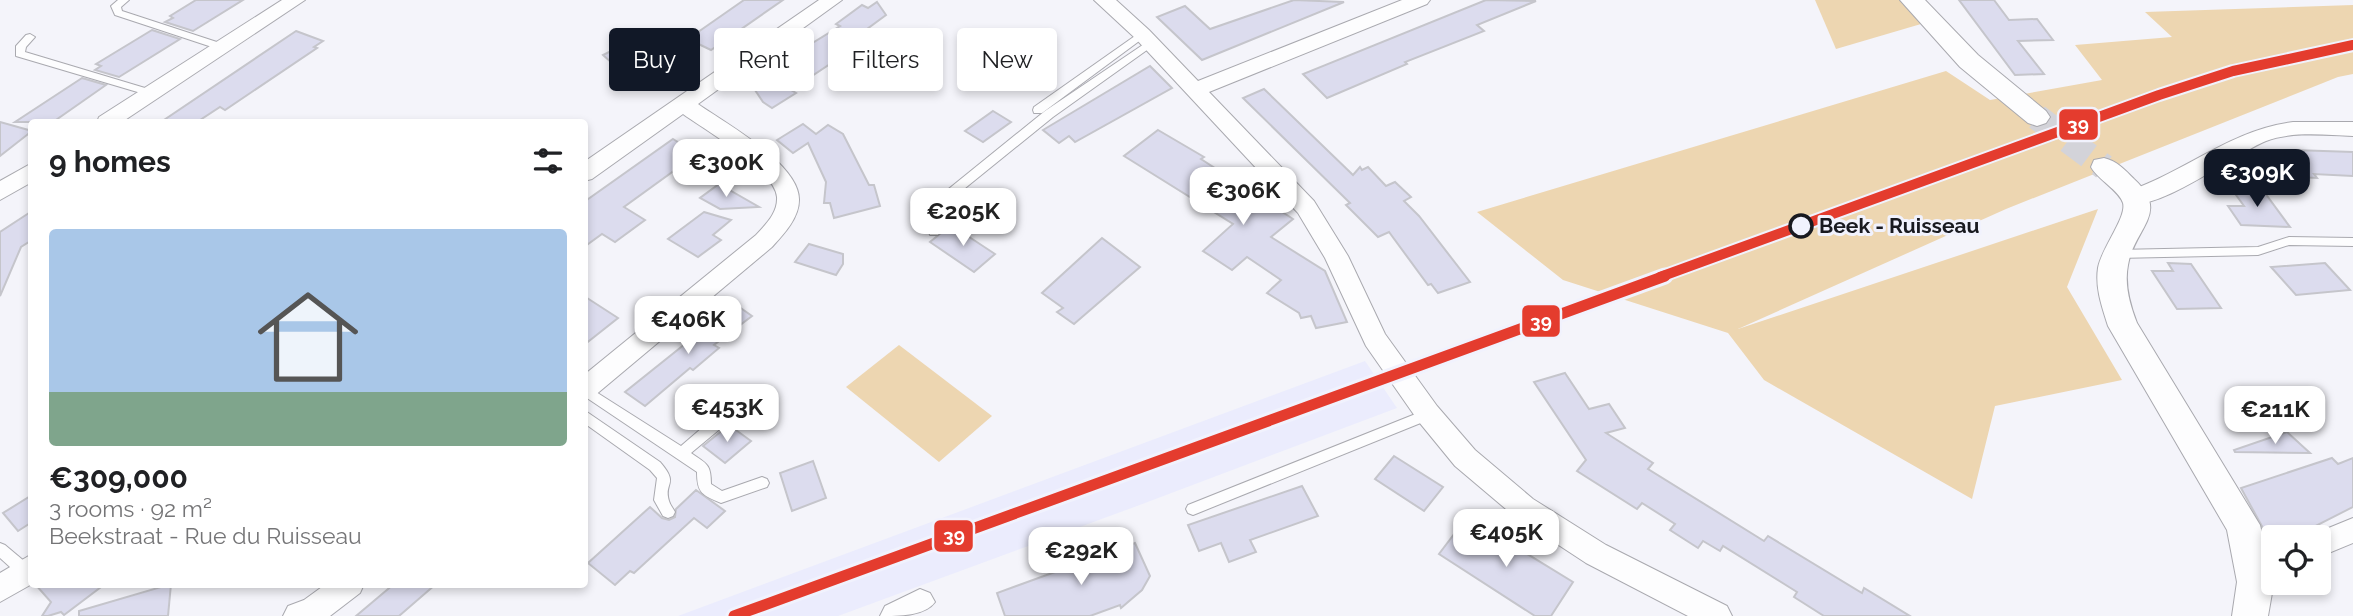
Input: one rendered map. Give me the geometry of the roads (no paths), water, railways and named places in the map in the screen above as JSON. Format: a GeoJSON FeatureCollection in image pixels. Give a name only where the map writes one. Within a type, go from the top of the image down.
{"type":"FeatureCollection","features":[{"type":"Feature","properties":{"kind":"street"},"geometry":{"type":"LineString","coordinates":[[112,119],[295,0]]}},
{"type":"Feature","properties":{"kind":"street"},"geometry":{"type":"LineString","coordinates":[[588,170],[832,0]]}},
{"type":"Feature","properties":{"kind":"street"},"geometry":{"type":"LineString","coordinates":[[1104,0],[1146,38],[1306,207],[1336,256],[1375,339],[1428,414],[1465,458],[1523,507],[1595,554],[1717,616]]}},
{"type":"Feature","properties":{"kind":"street"},"geometry":{"type":"LineString","coordinates":[[1195,90],[1420,0]]}},
{"type":"Feature","properties":{"kind":"street"},"geometry":{"type":"LineString","coordinates":[[1912,0],[1969,61],[2037,117]]}},
{"type":"Feature","properties":{"kind":"street"},"geometry":{"type":"LineString","coordinates":[[588,388],[764,241],[778,228],[787,208],[788,195],[779,174],[682,103]]}},
{"type":"Feature","properties":{"kind":"street"},"geometry":{"type":"LineString","coordinates":[[2136,197],[2160,189],[2258,136],[2290,128],[2353,129]]}},
{"type":"Feature","properties":{"kind":"street"},"geometry":{"type":"LineString","coordinates":[[2104,167],[2136,197],[2138,213],[2117,254],[2110,283],[2123,327],[2261,555]]}},
{"type":"Feature","properties":{"kind":"street"},"geometry":{"type":"LineString","coordinates":[[0,192],[28,174]]}},
{"type":"Feature","properties":{"kind":"street"},"geometry":{"type":"LineString","coordinates":[[2331,540],[2353,530]]}},
{"type":"Feature","properties":{"kind":"street"},"geometry":{"type":"LineString","coordinates":[[2250,616],[2261,565]]}},
{"type":"Feature","properties":{"kind":"street"},"geometry":{"type":"LineString","coordinates":[[0,589],[28,569]]}},
{"type":"Feature","properties":{"kind":"street"},"geometry":{"type":"LineString","coordinates":[[298,616],[313,611],[345,588]]}},
{"type":"Feature","properties":{"kind":"lane"},"geometry":{"type":"LineString","coordinates":[[124,0],[116,6],[118,13],[222,47]]}},
{"type":"Feature","properties":{"kind":"lane"},"geometry":{"type":"LineString","coordinates":[[30,37],[21,46],[20,54],[151,93]]}},
{"type":"Feature","properties":{"kind":"lane"},"geometry":{"type":"LineString","coordinates":[[1038,110],[1146,38]]}},
{"type":"Feature","properties":{"kind":"lane"},"geometry":{"type":"LineString","coordinates":[[934,232],[931,218],[939,203],[1146,38]]}},
{"type":"Feature","properties":{"kind":"lane"},"geometry":{"type":"LineString","coordinates":[[2117,254],[2258,251],[2289,241],[2353,242]]}},
{"type":"Feature","properties":{"kind":"lane"},"geometry":{"type":"LineString","coordinates":[[588,392],[704,469],[704,487],[721,497],[762,483]]}},
{"type":"Feature","properties":{"kind":"lane"},"geometry":{"type":"LineString","coordinates":[[1193,509],[1428,414]]}},
{"type":"Feature","properties":{"kind":"lane"},"geometry":{"type":"LineString","coordinates":[[588,418],[655,466],[664,476],[661,500],[668,512]]}},
{"type":"Feature","properties":{"kind":"lane"},"geometry":{"type":"LineString","coordinates":[[681,454],[722,419]]}},
{"type":"Feature","properties":{"kind":"lane"},"geometry":{"type":"LineString","coordinates":[[0,549],[28,569]]}},
{"type":"Feature","properties":{"kind":"tunnel"},"geometry":{"type":"LineString","coordinates":[[2037,117],[2104,167]]}},
{"type":"Feature","properties":{"kind":"place","name":"Beek - Ruisseau"},"geometry":{"type":"Point","coordinates":[1801,226]}}]}
